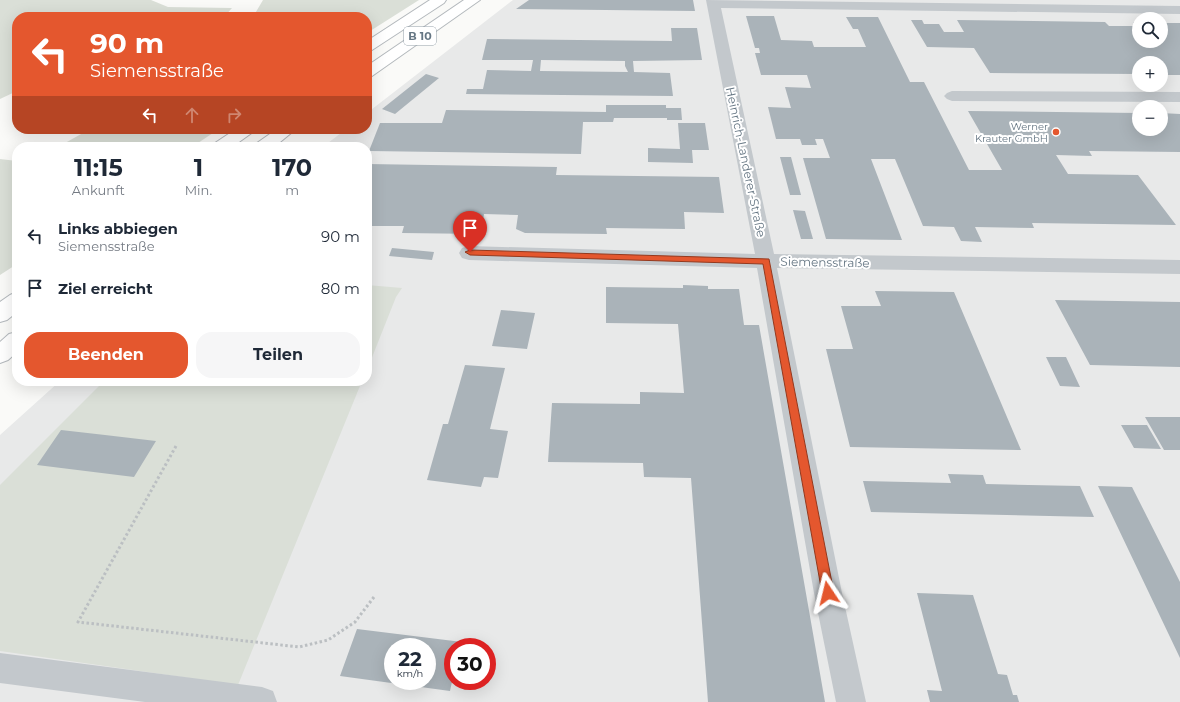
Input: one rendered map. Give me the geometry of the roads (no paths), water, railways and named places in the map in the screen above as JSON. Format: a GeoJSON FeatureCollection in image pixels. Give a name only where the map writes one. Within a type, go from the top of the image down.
{"type":"FeatureCollection","features":[{"type":"Feature","properties":{"kind":"highway","name":"B 10"},"geometry":{"type":"LineString","coordinates":[[372,44],[439,0]]}},
{"type":"Feature","properties":{"kind":"highway","name":"B 10"},"geometry":{"type":"LineString","coordinates":[[372,70],[473,0]]}},
{"type":"Feature","properties":{"kind":"highway"},"geometry":{"type":"LineString","coordinates":[[228,142],[240,134]]}},
{"type":"Feature","properties":{"kind":"highway"},"geometry":{"type":"LineString","coordinates":[[269,142],[281,134]]}},
{"type":"Feature","properties":{"kind":"highway"},"geometry":{"type":"LineString","coordinates":[[0,314],[12,304]]}},
{"type":"Feature","properties":{"kind":"highway"},"geometry":{"type":"LineString","coordinates":[[0,354],[12,344]]}},
{"type":"Feature","properties":{"kind":"street"},"geometry":{"type":"LineString","coordinates":[[714,2],[992,4],[1180,10]]}},
{"type":"Feature","properties":{"kind":"street","name":"Heinrich-Landerer-Straße"},"geometry":{"type":"LineString","coordinates":[[714,2],[766,261],[828,593],[851,702]]}},
{"type":"Feature","properties":{"kind":"street"},"geometry":{"type":"LineString","coordinates":[[952,96],[1180,97]]}},
{"type":"Feature","properties":{"kind":"street","name":"Siemensstraße"},"geometry":{"type":"LineString","coordinates":[[470,252],[766,261],[1180,267]]}},
{"type":"Feature","properties":{"kind":"street"},"geometry":{"type":"LineString","coordinates":[[0,668],[262,702]]}},
{"type":"Feature","properties":{"kind":"place","name":"Werner Krauter GmbH"},"geometry":{"type":"Point","coordinates":[1056,132]}}]}
